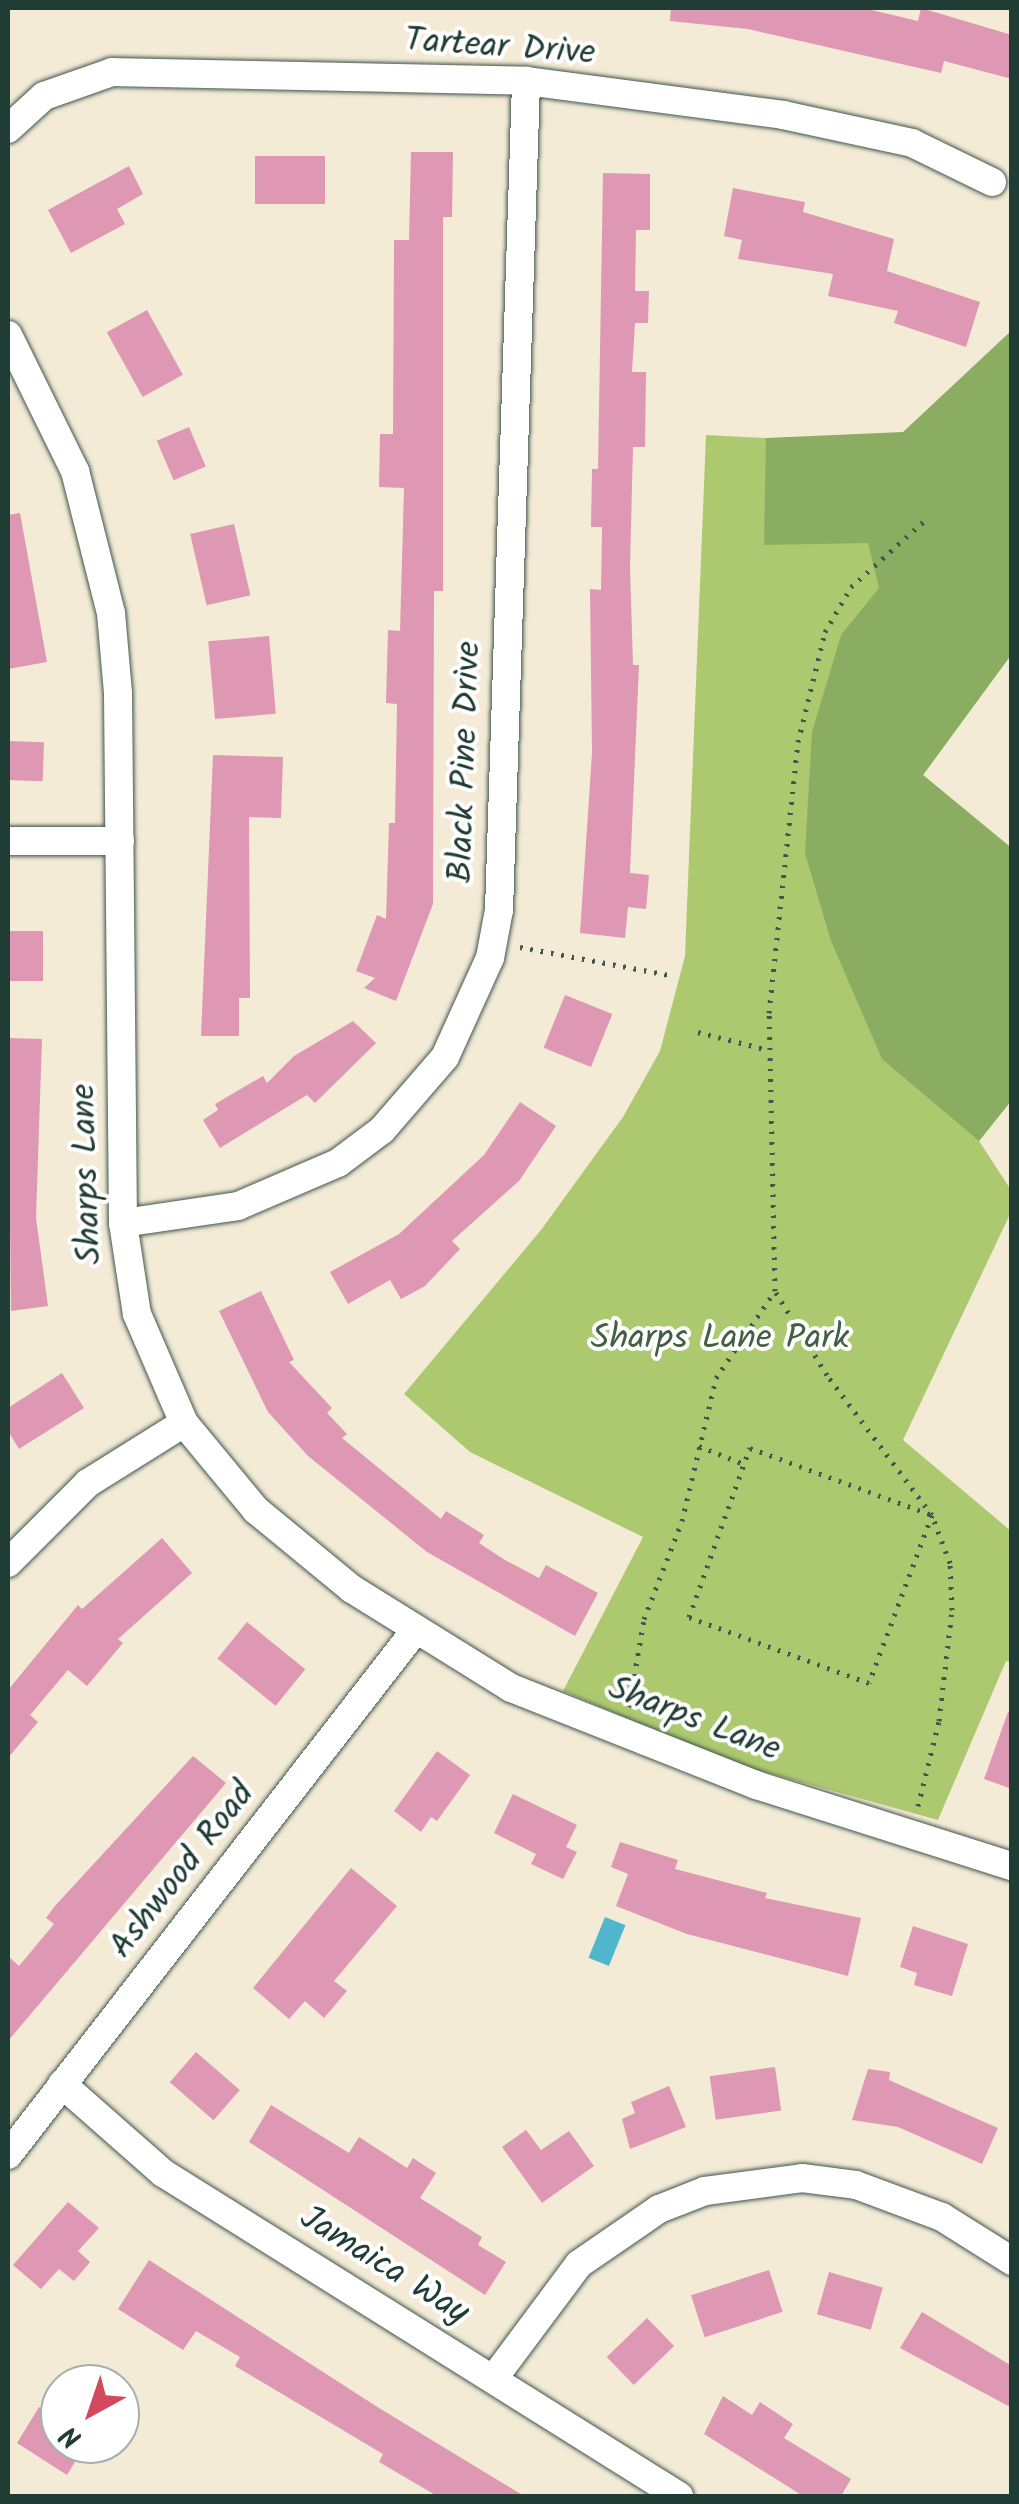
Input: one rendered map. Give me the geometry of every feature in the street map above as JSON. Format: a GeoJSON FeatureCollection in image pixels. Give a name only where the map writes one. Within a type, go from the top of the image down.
{"type":"FeatureCollection","features":[{"type":"Feature","properties":{"kind":"street","name":"Tartear Drive"},"geometry":{"type":"LineString","coordinates":[[8,128],[44,96],[112,72],[526,82],[783,115],[912,143],[992,182]]}},
{"type":"Feature","properties":{"kind":"street","name":"Black Pine Drive"},"geometry":{"type":"LineString","coordinates":[[122,1223],[238,1206],[290,1188],[382,1130],[446,1057],[472,1009],[493,941],[526,82]]}},
{"type":"Feature","properties":{"kind":"street","name":"Sharps Lane"},"geometry":{"type":"LineString","coordinates":[[8,335],[47,404],[94,535],[118,693],[122,1223],[137,1314],[184,1422],[256,1510],[414,1632],[510,1688],[756,1786],[1012,1866]]}},
{"type":"Feature","properties":{"kind":"street"},"geometry":{"type":"LineString","coordinates":[[8,841],[120,842]]}},
{"type":"Feature","properties":{"kind":"street"},"geometry":{"type":"LineString","coordinates":[[8,1564],[88,1483],[184,1422]]}},
{"type":"Feature","properties":{"kind":"street","name":"Ashwood Road"},"geometry":{"type":"LineString","coordinates":[[8,2154],[414,1632]]}},
{"type":"Feature","properties":{"kind":"street","name":"Jamaica Way"},"geometry":{"type":"LineString","coordinates":[[62,2084],[163,2173],[679,2496]]}},
{"type":"Feature","properties":{"kind":"street"},"geometry":{"type":"LineString","coordinates":[[494,2378],[578,2264],[659,2209],[705,2192],[802,2178],[856,2185],[942,2216],[1012,2261]]}},
{"type":"Feature","properties":{"kind":"path"},"geometry":{"type":"LineString","coordinates":[[911,1832],[939,1721],[952,1610],[950,1563],[932,1515],[806,1346],[774,1291],[769,1050],[788,818],[825,632],[851,587],[924,521]]}},
{"type":"Feature","properties":{"kind":"path"},"geometry":{"type":"LineString","coordinates":[[493,941],[669,975]]}},
{"type":"Feature","properties":{"kind":"path"},"geometry":{"type":"LineString","coordinates":[[698,1032],[769,1050]]}},
{"type":"Feature","properties":{"kind":"path"},"geometry":{"type":"LineString","coordinates":[[620,1735],[644,1619],[682,1520],[716,1378],[774,1291]]}},
{"type":"Feature","properties":{"kind":"path"},"geometry":{"type":"LineString","coordinates":[[699,1446],[744,1464]]}},
{"type":"Feature","properties":{"kind":"path"},"geometry":{"type":"LineString","coordinates":[[750,1448],[932,1515],[868,1683],[689,1616],[750,1448]]}},
{"type":"Feature","properties":{"kind":"green space"},"geometry":{"type":"Polygon","coordinates":[[[1011,331],[1011,655],[923,775],[1011,848],[1011,1101],[979,1141],[882,1059],[831,941],[805,853],[812,732],[841,635],[879,588],[868,543],[764,545],[766,438],[903,432],[1011,331]]]}},
{"type":"Feature","properties":{"kind":"green space","name":"Sharps Lane Park"},"geometry":{"type":"Polygon","coordinates":[[[706,435],[766,438],[1012,530],[1011,655],[923,775],[1012,848],[1011,1101],[979,1141],[1011,1190],[1011,1212],[903,1440],[1011,1531],[1011,1662],[1006,1661],[938,1820],[736,1764],[563,1691],[643,1537],[470,1452],[404,1394],[541,1230],[623,1117],[660,1051],[685,956],[706,435]]]}},
{"type":"Feature","properties":{"kind":"water"},"geometry":{"type":"Polygon","coordinates":[[[605,1917],[625,1925],[609,1966],[589,1958],[605,1917]]]}},
{"type":"Feature","properties":{"kind":"building"},"geometry":{"type":"Polygon","coordinates":[[[671,8],[863,8],[918,21],[921,8],[1012,35],[1012,79],[944,61],[941,73],[748,29],[670,21],[671,8]]]}},
{"type":"Feature","properties":{"kind":"building"},"geometry":{"type":"Polygon","coordinates":[[[411,152],[453,152],[452,217],[443,217],[443,591],[434,591],[433,904],[396,1001],[364,988],[375,978],[356,971],[377,915],[386,919],[389,823],[395,823],[397,704],[386,703],[388,630],[400,631],[404,488],[379,487],[380,434],[393,434],[394,240],[409,240],[411,152]]]}},
{"type":"Feature","properties":{"kind":"building"},"geometry":{"type":"Polygon","coordinates":[[[255,156],[325,156],[325,204],[255,204],[255,156]]]}},
{"type":"Feature","properties":{"kind":"building"},"geometry":{"type":"Polygon","coordinates":[[[129,166],[143,194],[117,209],[125,224],[71,253],[48,210],[129,166]]]}},
{"type":"Feature","properties":{"kind":"building"},"geometry":{"type":"Polygon","coordinates":[[[603,173],[650,174],[650,230],[636,230],[635,291],[649,291],[648,323],[635,323],[632,372],[646,372],[645,447],[633,447],[630,567],[633,665],[639,665],[630,873],[649,875],[646,909],[628,907],[625,938],[580,933],[592,753],[590,589],[601,590],[602,527],[591,527],[592,469],[598,469],[603,173]]]}},
{"type":"Feature","properties":{"kind":"building"},"geometry":{"type":"Polygon","coordinates":[[[733,188],[805,202],[803,212],[894,239],[887,271],[980,302],[966,347],[894,323],[898,311],[828,296],[833,274],[738,259],[742,240],[724,236],[733,188]]]}},
{"type":"Feature","properties":{"kind":"building"},"geometry":{"type":"Polygon","coordinates":[[[147,310],[183,375],[143,397],[107,332],[147,310]]]}},
{"type":"Feature","properties":{"kind":"building"},"geometry":{"type":"Polygon","coordinates":[[[189,427],[206,467],[174,480],[157,441],[189,427]]]}},
{"type":"Feature","properties":{"kind":"building"},"geometry":{"type":"Polygon","coordinates":[[[20,513],[47,662],[8,669],[8,515],[20,513]]]}},
{"type":"Feature","properties":{"kind":"building"},"geometry":{"type":"Polygon","coordinates":[[[234,524],[250,595],[207,605],[190,534],[234,524]]]}},
{"type":"Feature","properties":{"kind":"building"},"geometry":{"type":"Polygon","coordinates":[[[269,636],[276,714],[215,719],[208,641],[269,636]]]}},
{"type":"Feature","properties":{"kind":"building"},"geometry":{"type":"Polygon","coordinates":[[[8,741],[44,742],[43,781],[8,780],[8,741]]]}},
{"type":"Feature","properties":{"kind":"building"},"geometry":{"type":"Polygon","coordinates":[[[213,755],[283,757],[281,818],[249,817],[250,998],[239,998],[239,1036],[201,1036],[213,755]]]}},
{"type":"Feature","properties":{"kind":"building"},"geometry":{"type":"Polygon","coordinates":[[[8,931],[43,931],[43,981],[8,981],[8,931]]]}},
{"type":"Feature","properties":{"kind":"building"},"geometry":{"type":"Polygon","coordinates":[[[565,995],[612,1014],[591,1067],[544,1048],[565,995]]]}},
{"type":"Feature","properties":{"kind":"building"},"geometry":{"type":"Polygon","coordinates":[[[353,1021],[376,1043],[315,1103],[307,1095],[220,1148],[203,1120],[218,1110],[215,1104],[263,1076],[267,1083],[294,1056],[353,1021]]]}},
{"type":"Feature","properties":{"kind":"building"},"geometry":{"type":"Polygon","coordinates":[[[8,1038],[42,1039],[36,1218],[48,1306],[11,1311],[8,1038]]]}},
{"type":"Feature","properties":{"kind":"building"},"geometry":{"type":"Polygon","coordinates":[[[520,1102],[556,1126],[519,1181],[452,1241],[460,1249],[425,1286],[401,1299],[390,1280],[348,1304],[330,1272],[399,1234],[484,1155],[520,1102]]]}},
{"type":"Feature","properties":{"kind":"building"},"geometry":{"type":"Polygon","coordinates":[[[261,1291],[294,1360],[289,1362],[332,1408],[327,1413],[347,1434],[342,1438],[441,1519],[446,1511],[484,1535],[479,1543],[505,1560],[539,1578],[546,1565],[598,1593],[575,1636],[427,1552],[308,1456],[268,1412],[219,1311],[261,1291]]]}},
{"type":"Feature","properties":{"kind":"building"},"geometry":{"type":"Polygon","coordinates":[[[62,1373],[84,1408],[19,1449],[8,1431],[8,1408],[62,1373]]]}},
{"type":"Feature","properties":{"kind":"building"},"geometry":{"type":"Polygon","coordinates":[[[162,1538],[192,1573],[118,1639],[123,1643],[87,1686],[68,1670],[30,1715],[38,1722],[8,1758],[8,1690],[78,1605],[82,1609],[162,1538]]]}},
{"type":"Feature","properties":{"kind":"building"},"geometry":{"type":"Polygon","coordinates":[[[247,1622],[305,1669],[276,1706],[217,1659],[247,1622]]]}},
{"type":"Feature","properties":{"kind":"building"},"geometry":{"type":"Polygon","coordinates":[[[1008,1712],[1012,1713],[1012,1789],[984,1779],[1008,1712]]]}},
{"type":"Feature","properties":{"kind":"building"},"geometry":{"type":"Polygon","coordinates":[[[437,1751],[470,1775],[437,1821],[431,1817],[421,1832],[394,1811],[437,1751]]]}},
{"type":"Feature","properties":{"kind":"building"},"geometry":{"type":"Polygon","coordinates":[[[193,1756],[226,1783],[8,2041],[8,1956],[19,1966],[54,1924],[46,1918],[54,1907],[193,1756]]]}},
{"type":"Feature","properties":{"kind":"building"},"geometry":{"type":"Polygon","coordinates":[[[513,1794],[577,1825],[566,1847],[577,1852],[563,1879],[531,1864],[536,1854],[494,1833],[513,1794]]]}},
{"type":"Feature","properties":{"kind":"building"},"geometry":{"type":"Polygon","coordinates":[[[620,1842],[678,1860],[675,1869],[767,1893],[765,1898],[861,1918],[848,1976],[687,1934],[616,1906],[628,1874],[611,1867],[620,1842]]]}},
{"type":"Feature","properties":{"kind":"building"},"geometry":{"type":"Polygon","coordinates":[[[351,1868],[397,1906],[334,1981],[347,1991],[324,2018],[305,2001],[289,2019],[253,1988],[351,1868]]]}},
{"type":"Feature","properties":{"kind":"building"},"geometry":{"type":"Polygon","coordinates":[[[913,1926],[968,1944],[952,1996],[914,1985],[917,1973],[900,1967],[913,1926]]]}},
{"type":"Feature","properties":{"kind":"building"},"geometry":{"type":"Polygon","coordinates":[[[196,2052],[240,2090],[214,2120],[170,2082],[196,2052]]]}},
{"type":"Feature","properties":{"kind":"building"},"geometry":{"type":"Polygon","coordinates":[[[775,2067],[781,2111],[716,2120],[710,2076],[775,2067]]]}},
{"type":"Feature","properties":{"kind":"building"},"geometry":{"type":"Polygon","coordinates":[[[868,2069],[890,2072],[889,2080],[998,2128],[982,2164],[898,2127],[852,2120],[868,2069]]]}},
{"type":"Feature","properties":{"kind":"building"},"geometry":{"type":"Polygon","coordinates":[[[669,2086],[686,2127],[630,2149],[622,2119],[635,2113],[631,2102],[669,2086]]]}},
{"type":"Feature","properties":{"kind":"building"},"geometry":{"type":"Polygon","coordinates":[[[271,2105],[349,2153],[359,2137],[407,2168],[413,2158],[436,2173],[420,2198],[482,2237],[478,2245],[506,2262],[485,2295],[249,2142],[271,2105]]]}},
{"type":"Feature","properties":{"kind":"building"},"geometry":{"type":"Polygon","coordinates":[[[526,2130],[541,2150],[569,2131],[594,2166],[542,2203],[502,2147],[526,2130]]]}},
{"type":"Feature","properties":{"kind":"building"},"geometry":{"type":"Polygon","coordinates":[[[68,2202],[99,2228],[78,2251],[90,2262],[74,2281],[59,2269],[41,2289],[13,2265],[68,2202]]]}},
{"type":"Feature","properties":{"kind":"building"},"geometry":{"type":"Polygon","coordinates":[[[149,2260],[524,2496],[437,2496],[379,2462],[383,2454],[235,2366],[240,2357],[196,2331],[183,2350],[118,2309],[149,2260]]]}},
{"type":"Feature","properties":{"kind":"building"},"geometry":{"type":"Polygon","coordinates":[[[769,2270],[783,2312],[705,2337],[691,2295],[769,2270]]]}},
{"type":"Feature","properties":{"kind":"building"},"geometry":{"type":"Polygon","coordinates":[[[829,2272],[883,2287],[871,2330],[817,2314],[829,2272]]]}},
{"type":"Feature","properties":{"kind":"building"},"geometry":{"type":"Polygon","coordinates":[[[922,2312],[1012,2366],[1012,2408],[900,2348],[922,2312]]]}},
{"type":"Feature","properties":{"kind":"building"},"geometry":{"type":"Polygon","coordinates":[[[647,2318],[674,2346],[634,2385],[607,2357],[647,2318]]]}},
{"type":"Feature","properties":{"kind":"building"},"geometry":{"type":"Polygon","coordinates":[[[723,2396],[752,2415],[760,2402],[793,2424],[784,2438],[851,2479],[841,2496],[803,2496],[704,2434],[723,2396]]]}},
{"type":"Feature","properties":{"kind":"building"},"geometry":{"type":"Polygon","coordinates":[[[39,2407],[40,2408],[40,2458],[17,2443],[39,2407]]]}},
{"type":"Feature","properties":{"kind":"building"},"geometry":{"type":"Polygon","coordinates":[[[50,2464],[74,2464],[67,2475],[50,2464]]]}}]}
